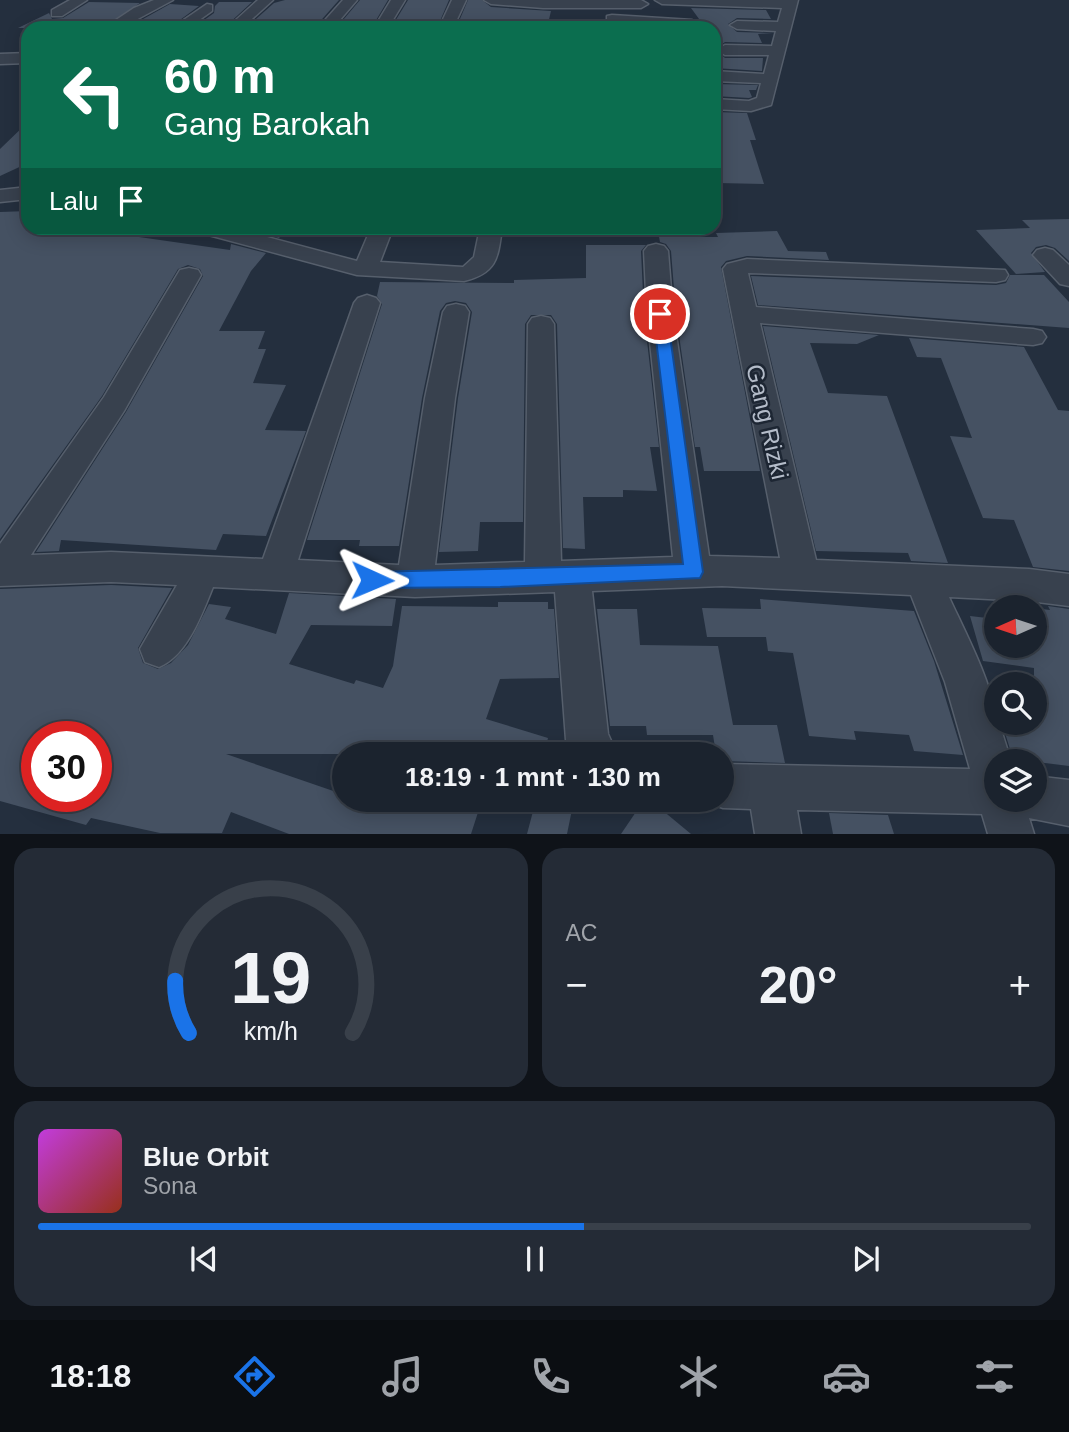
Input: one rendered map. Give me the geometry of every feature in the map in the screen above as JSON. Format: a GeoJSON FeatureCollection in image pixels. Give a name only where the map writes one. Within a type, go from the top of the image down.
{"type":"FeatureCollection","features":[{"type":"Feature","properties":{"kind":"street"},"geometry":{"type":"LineString","coordinates":[[57,13],[80,0]]}},
{"type":"Feature","properties":{"kind":"street"},"geometry":{"type":"LineString","coordinates":[[123,21],[166,0]]}},
{"type":"Feature","properties":{"kind":"street"},"geometry":{"type":"LineString","coordinates":[[242,21],[266,0]]}},
{"type":"Feature","properties":{"kind":"street"},"geometry":{"type":"LineString","coordinates":[[331,21],[349,0]]}},
{"type":"Feature","properties":{"kind":"street"},"geometry":{"type":"LineString","coordinates":[[385,21],[398,0]]}},
{"type":"Feature","properties":{"kind":"street"},"geometry":{"type":"LineString","coordinates":[[449,21],[459,0]]}},
{"type":"Feature","properties":{"kind":"street"},"geometry":{"type":"LineString","coordinates":[[491,0],[641,4]]}},
{"type":"Feature","properties":{"kind":"street"},"geometry":{"type":"LineString","coordinates":[[662,0],[790,2],[764,103],[751,106],[721,104]]}},
{"type":"Feature","properties":{"kind":"street"},"geometry":{"type":"LineString","coordinates":[[580,4],[583,18],[638,21]]}},
{"type":"Feature","properties":{"kind":"street"},"geometry":{"type":"LineString","coordinates":[[188,21],[206,8]]}},
{"type":"Feature","properties":{"kind":"street"},"geometry":{"type":"LineString","coordinates":[[737,25],[784,27]]}},
{"type":"Feature","properties":{"kind":"street"},"geometry":{"type":"LineString","coordinates":[[725,50],[779,51]]}},
{"type":"Feature","properties":{"kind":"street"},"geometry":{"type":"LineString","coordinates":[[0,59],[21,58]]}},
{"type":"Feature","properties":{"kind":"street"},"geometry":{"type":"LineString","coordinates":[[721,76],[770,79]]}},
{"type":"Feature","properties":{"kind":"street"},"geometry":{"type":"LineString","coordinates":[[0,196],[21,194]]}},
{"type":"Feature","properties":{"kind":"street"},"geometry":{"type":"LineString","coordinates":[[271,235],[366,269],[464,274],[485,264],[490,235]]}},
{"type":"Feature","properties":{"kind":"street"},"geometry":{"type":"LineString","coordinates":[[366,269],[379,235]]}},
{"type":"Feature","properties":{"kind":"street"},"geometry":{"type":"LineString","coordinates":[[656,251],[660,314],[693,572]]}},
{"type":"Feature","properties":{"kind":"street"},"geometry":{"type":"LineString","coordinates":[[1045,255],[1069,279]]}},
{"type":"Feature","properties":{"kind":"street","name":"Gang Rizki"},"geometry":{"type":"LineString","coordinates":[[801,574],[735,270],[747,266],[996,275]]}},
{"type":"Feature","properties":{"kind":"street"},"geometry":{"type":"LineString","coordinates":[[0,571],[114,404],[189,275]]}},
{"type":"Feature","properties":{"kind":"street"},"geometry":{"type":"LineString","coordinates":[[275,576],[367,303]]}},
{"type":"Feature","properties":{"kind":"street"},"geometry":{"type":"LineString","coordinates":[[415,581],[440,398],[456,312]]}},
{"type":"Feature","properties":{"kind":"street"},"geometry":{"type":"LineString","coordinates":[[743,314],[1033,337]]}},
{"type":"Feature","properties":{"kind":"street"},"geometry":{"type":"LineString","coordinates":[[541,324],[558,577],[588,742]]}},
{"type":"Feature","properties":{"kind":"street"},"geometry":{"type":"LineString","coordinates":[[0,571],[111,567],[415,581],[693,572],[801,574],[1029,585],[1069,590]]}},
{"type":"Feature","properties":{"kind":"street"},"geometry":{"type":"LineString","coordinates":[[159,649],[186,608],[201,573]]}},
{"type":"Feature","properties":{"kind":"street"},"geometry":{"type":"LineString","coordinates":[[923,581],[950,637],[987,749]]}},
{"type":"Feature","properties":{"kind":"street"},"geometry":{"type":"LineString","coordinates":[[734,787],[984,792]]}},
{"type":"Feature","properties":{"kind":"street"},"geometry":{"type":"LineString","coordinates":[[771,789],[778,834]]}},
{"type":"Feature","properties":{"kind":"street"},"geometry":{"type":"LineString","coordinates":[[1047,800],[1069,803]]}},
{"type":"Feature","properties":{"kind":"street"},"geometry":{"type":"LineString","coordinates":[[1004,812],[1012,834]]}},
{"type":"Feature","properties":{"kind":"building"},"geometry":{"type":"Polygon","coordinates":[[[285,0],[339,0],[320,21],[254,21],[274,3],[285,0]]]}},
{"type":"Feature","properties":{"kind":"building"},"geometry":{"type":"Polygon","coordinates":[[[360,0],[388,0],[376,21],[342,21],[360,0]]]}},
{"type":"Feature","properties":{"kind":"building"},"geometry":{"type":"Polygon","coordinates":[[[408,0],[449,0],[440,21],[395,21],[408,0]]]}},
{"type":"Feature","properties":{"kind":"building"},"geometry":{"type":"Polygon","coordinates":[[[468,0],[482,0],[491,7],[551,11],[549,21],[459,21],[468,0]]]}},
{"type":"Feature","properties":{"kind":"building"},"geometry":{"type":"Polygon","coordinates":[[[89,2],[140,3],[113,21],[32,21],[49,13],[52,19],[63,18],[89,2]]]}},
{"type":"Feature","properties":{"kind":"building"},"geometry":{"type":"Polygon","coordinates":[[[219,2],[252,2],[232,21],[203,21],[214,13],[219,2]]]}},
{"type":"Feature","properties":{"kind":"building"},"geometry":{"type":"Polygon","coordinates":[[[170,4],[199,6],[179,21],[140,21],[170,4]]]}},
{"type":"Feature","properties":{"kind":"building"},"geometry":{"type":"Polygon","coordinates":[[[691,8],[766,10],[771,19],[737,18],[728,24],[737,32],[773,33],[758,34],[762,43],[725,42],[721,45],[721,21],[701,21],[691,8]]]}},
{"type":"Feature","properties":{"kind":"building"},"geometry":{"type":"Polygon","coordinates":[[[721,54],[725,58],[763,58],[762,71],[721,68],[721,54]]]}},
{"type":"Feature","properties":{"kind":"building"},"geometry":{"type":"Polygon","coordinates":[[[721,84],[758,85],[756,90],[749,90],[752,97],[721,96],[721,84]]]}},
{"type":"Feature","properties":{"kind":"building"},"geometry":{"type":"Polygon","coordinates":[[[721,112],[747,113],[756,140],[750,140],[764,184],[721,183],[721,112]]]}},
{"type":"Feature","properties":{"kind":"building"},"geometry":{"type":"Polygon","coordinates":[[[21,129],[21,166],[0,176],[0,149],[21,129]]]}},
{"type":"Feature","properties":{"kind":"building"},"geometry":{"type":"Polygon","coordinates":[[[21,211],[21,235],[125,235],[230,250],[231,244],[266,253],[251,271],[219,331],[265,331],[258,349],[266,349],[253,383],[286,385],[265,430],[306,431],[266,536],[223,534],[216,550],[61,540],[59,551],[36,552],[126,412],[203,276],[200,269],[188,265],[178,269],[102,396],[0,539],[0,212],[21,211]]]}},
{"type":"Feature","properties":{"kind":"building"},"geometry":{"type":"Polygon","coordinates":[[[1069,219],[1069,261],[1055,248],[1046,245],[1036,247],[1031,253],[1045,272],[1016,274],[976,230],[1030,228],[1022,220],[1069,219]]]}},
{"type":"Feature","properties":{"kind":"building"},"geometry":{"type":"Polygon","coordinates":[[[777,231],[788,251],[826,252],[829,260],[747,256],[726,261],[721,267],[760,471],[704,471],[700,447],[695,447],[676,314],[671,251],[666,244],[660,242],[659,237],[718,237],[721,233],[777,231]]]}},
{"type":"Feature","properties":{"kind":"building"},"geometry":{"type":"Polygon","coordinates":[[[586,245],[646,245],[641,251],[644,314],[659,447],[650,447],[657,491],[623,490],[623,497],[583,497],[585,549],[563,548],[557,324],[551,315],[531,315],[525,324],[523,522],[480,522],[478,551],[439,552],[458,398],[472,312],[466,303],[455,301],[446,303],[440,311],[422,398],[399,546],[359,546],[360,540],[307,540],[382,304],[377,296],[380,282],[514,283],[514,280],[586,278],[586,245]]]}},
{"type":"Feature","properties":{"kind":"building"},"geometry":{"type":"Polygon","coordinates":[[[1010,275],[1044,275],[1069,302],[1069,328],[758,305],[751,276],[996,285],[1006,283],[1010,275]]]}},
{"type":"Feature","properties":{"kind":"building"},"geometry":{"type":"Polygon","coordinates":[[[763,326],[879,335],[857,344],[810,343],[828,393],[887,396],[948,563],[911,561],[908,553],[816,551],[763,326]]]}},
{"type":"Feature","properties":{"kind":"building"},"geometry":{"type":"Polygon","coordinates":[[[909,338],[1024,347],[1058,410],[1069,411],[1069,571],[1033,567],[1014,520],[983,518],[950,436],[972,438],[941,358],[917,357],[909,338]]]}},
{"type":"Feature","properties":{"kind":"building"},"geometry":{"type":"Polygon","coordinates":[[[111,585],[172,588],[138,648],[143,663],[158,669],[171,663],[188,645],[209,604],[231,607],[225,619],[276,634],[289,593],[396,599],[392,626],[311,625],[289,664],[354,684],[356,680],[383,688],[393,666],[402,606],[498,607],[498,602],[548,602],[548,609],[554,609],[559,678],[500,679],[486,719],[548,738],[547,742],[332,742],[332,754],[226,754],[332,791],[332,812],[478,812],[471,834],[289,834],[231,812],[222,833],[160,833],[91,818],[86,825],[39,812],[112,812],[112,721],[21,721],[21,807],[0,801],[0,589],[111,585]]]}},
{"type":"Feature","properties":{"kind":"building"},"geometry":{"type":"Polygon","coordinates":[[[760,599],[914,611],[934,661],[963,755],[914,751],[909,735],[854,731],[856,740],[809,736],[793,653],[768,651],[766,637],[707,637],[702,608],[761,609],[760,599]]]}},
{"type":"Feature","properties":{"kind":"building"},"geometry":{"type":"Polygon","coordinates":[[[1048,606],[1069,609],[1069,766],[1047,763],[1047,749],[1010,749],[1006,735],[1047,735],[1047,672],[1034,672],[1034,668],[983,661],[970,616],[984,618],[984,658],[1047,658],[1047,610],[1050,610],[1048,606]]]}},
{"type":"Feature","properties":{"kind":"building"},"geometry":{"type":"Polygon","coordinates":[[[597,609],[637,609],[640,645],[718,646],[733,725],[777,725],[785,763],[734,761],[734,742],[714,742],[713,735],[647,735],[646,726],[610,726],[597,609]]]}},
{"type":"Feature","properties":{"kind":"building"},"geometry":{"type":"Polygon","coordinates":[[[533,812],[572,812],[567,834],[527,834],[533,812]]]}},
{"type":"Feature","properties":{"kind":"building"},"geometry":{"type":"Polygon","coordinates":[[[636,812],[664,812],[691,834],[621,834],[636,812]]]}},
{"type":"Feature","properties":{"kind":"building"},"geometry":{"type":"Polygon","coordinates":[[[829,813],[888,815],[894,834],[833,834],[829,813]]]}},
{"type":"Feature","properties":{"kind":"route"},"geometry":{"type":"LineString","coordinates":[[372,580],[500,579],[693,572],[660,314]]}}]}
